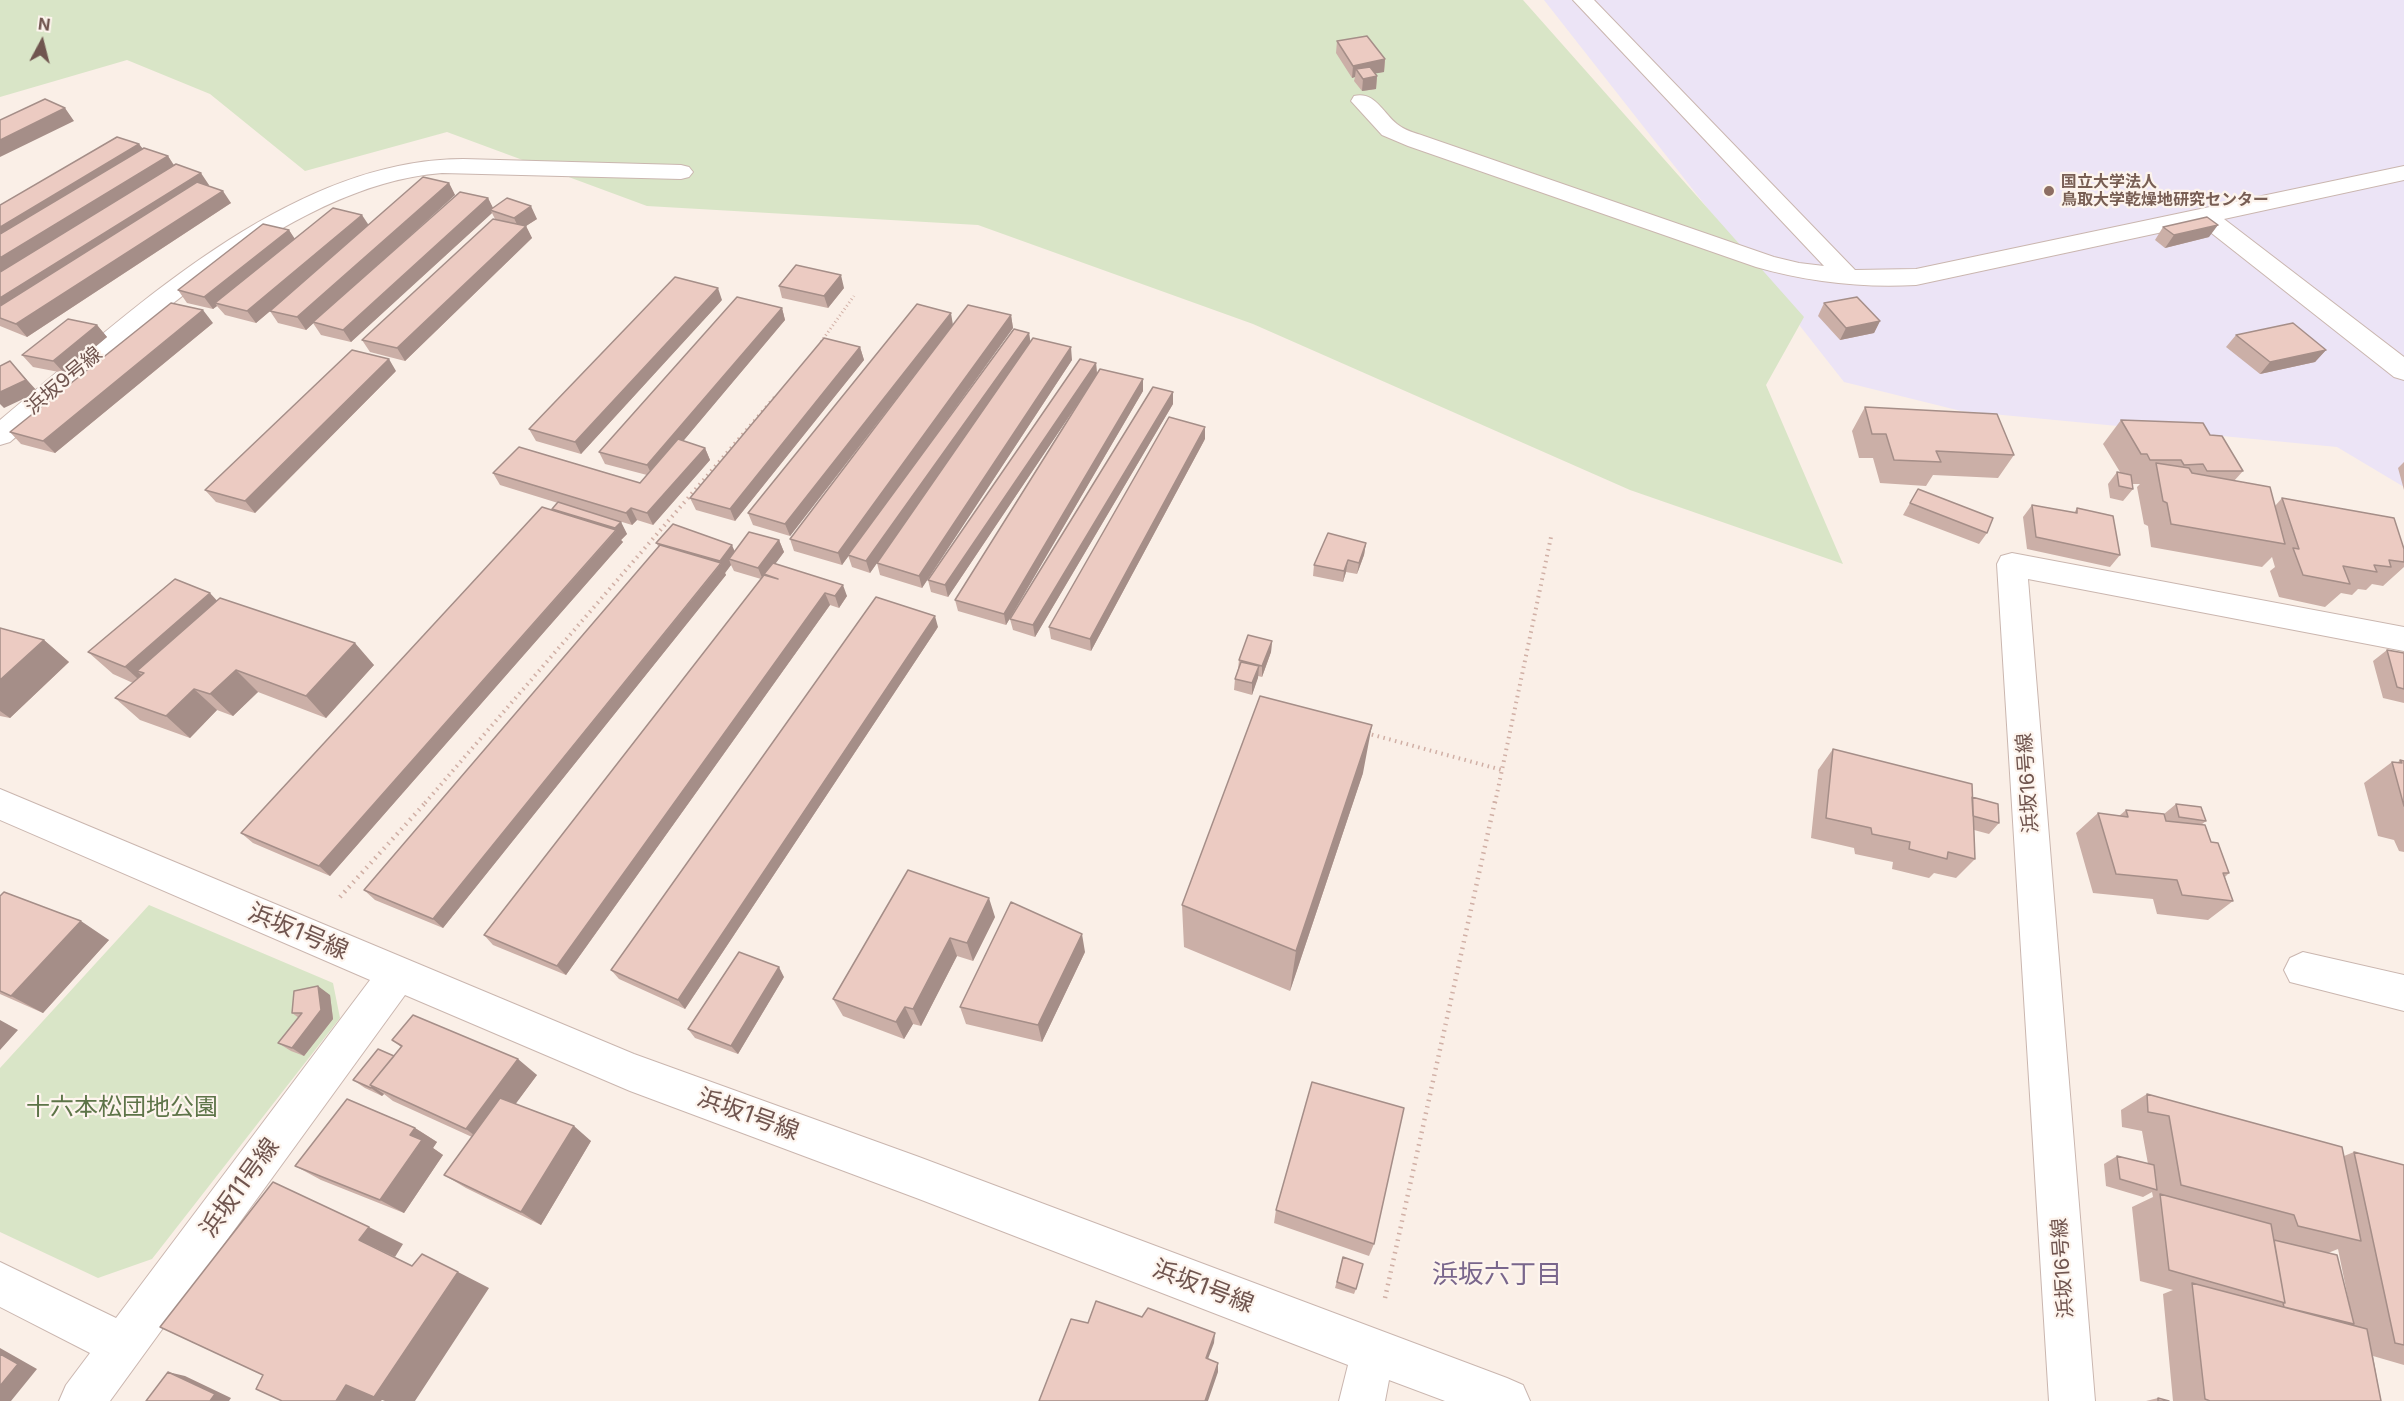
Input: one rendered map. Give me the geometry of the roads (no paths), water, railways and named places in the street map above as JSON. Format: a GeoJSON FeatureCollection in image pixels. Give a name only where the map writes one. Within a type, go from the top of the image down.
{"type":"FeatureCollection","features":[{"type":"Feature","properties":{"kind":"street"},"geometry":{"type":"LineString","coordinates":[[1583,0],[1848,277]]}},
{"type":"Feature","properties":{"kind":"street"},"geometry":{"type":"LineString","coordinates":[[1362,101],[1390,130],[1416,141],[1765,262],[1798,271],[1876,279],[1916,276],[2404,173]]}},
{"type":"Feature","properties":{"kind":"street","name":"浜坂9号線"},"geometry":{"type":"LineString","coordinates":[[0,435],[194,274],[276,221],[359,185],[422,168],[470,165],[681,172]]}},
{"type":"Feature","properties":{"kind":"street"},"geometry":{"type":"LineString","coordinates":[[490,167],[534,183],[550,192]]}},
{"type":"Feature","properties":{"kind":"street"},"geometry":{"type":"LineString","coordinates":[[2205,216],[2404,371]]}},
{"type":"Feature","properties":{"kind":"street","name":"浜坂16号線"},"geometry":{"type":"LineString","coordinates":[[2072,1401],[2012,564],[2404,639]]}},
{"type":"Feature","properties":{"kind":"street","name":"浜坂1号線"},"geometry":{"type":"LineString","coordinates":[[0,804],[630,1072],[919,1178],[1372,1352],[1507,1401]]}},
{"type":"Feature","properties":{"kind":"street"},"geometry":{"type":"LineString","coordinates":[[2304,970],[2404,993]]}},
{"type":"Feature","properties":{"kind":"street","name":"浜坂11号線"},"geometry":{"type":"LineString","coordinates":[[81,1401],[124,1346],[397,974]]}},
{"type":"Feature","properties":{"kind":"street"},"geometry":{"type":"LineString","coordinates":[[0,1284],[124,1346]]}},
{"type":"Feature","properties":{"kind":"street"},"geometry":{"type":"LineString","coordinates":[[1362,1401],[1372,1352]]}},
{"type":"Feature","properties":{"kind":"place","name":"国立大学法人 鳥取大学乾燥地研究センター"},"geometry":{"type":"Point","coordinates":[2049,191]}},
{"type":"Feature","properties":{"kind":"district","name":"浜坂六丁目"},"geometry":{"type":"Point","coordinates":[1497,1275]}},
{"type":"Feature","properties":{"kind":"park label","name":"十六本松団地公園"},"geometry":{"type":"Point","coordinates":[122,1108]}}]}
